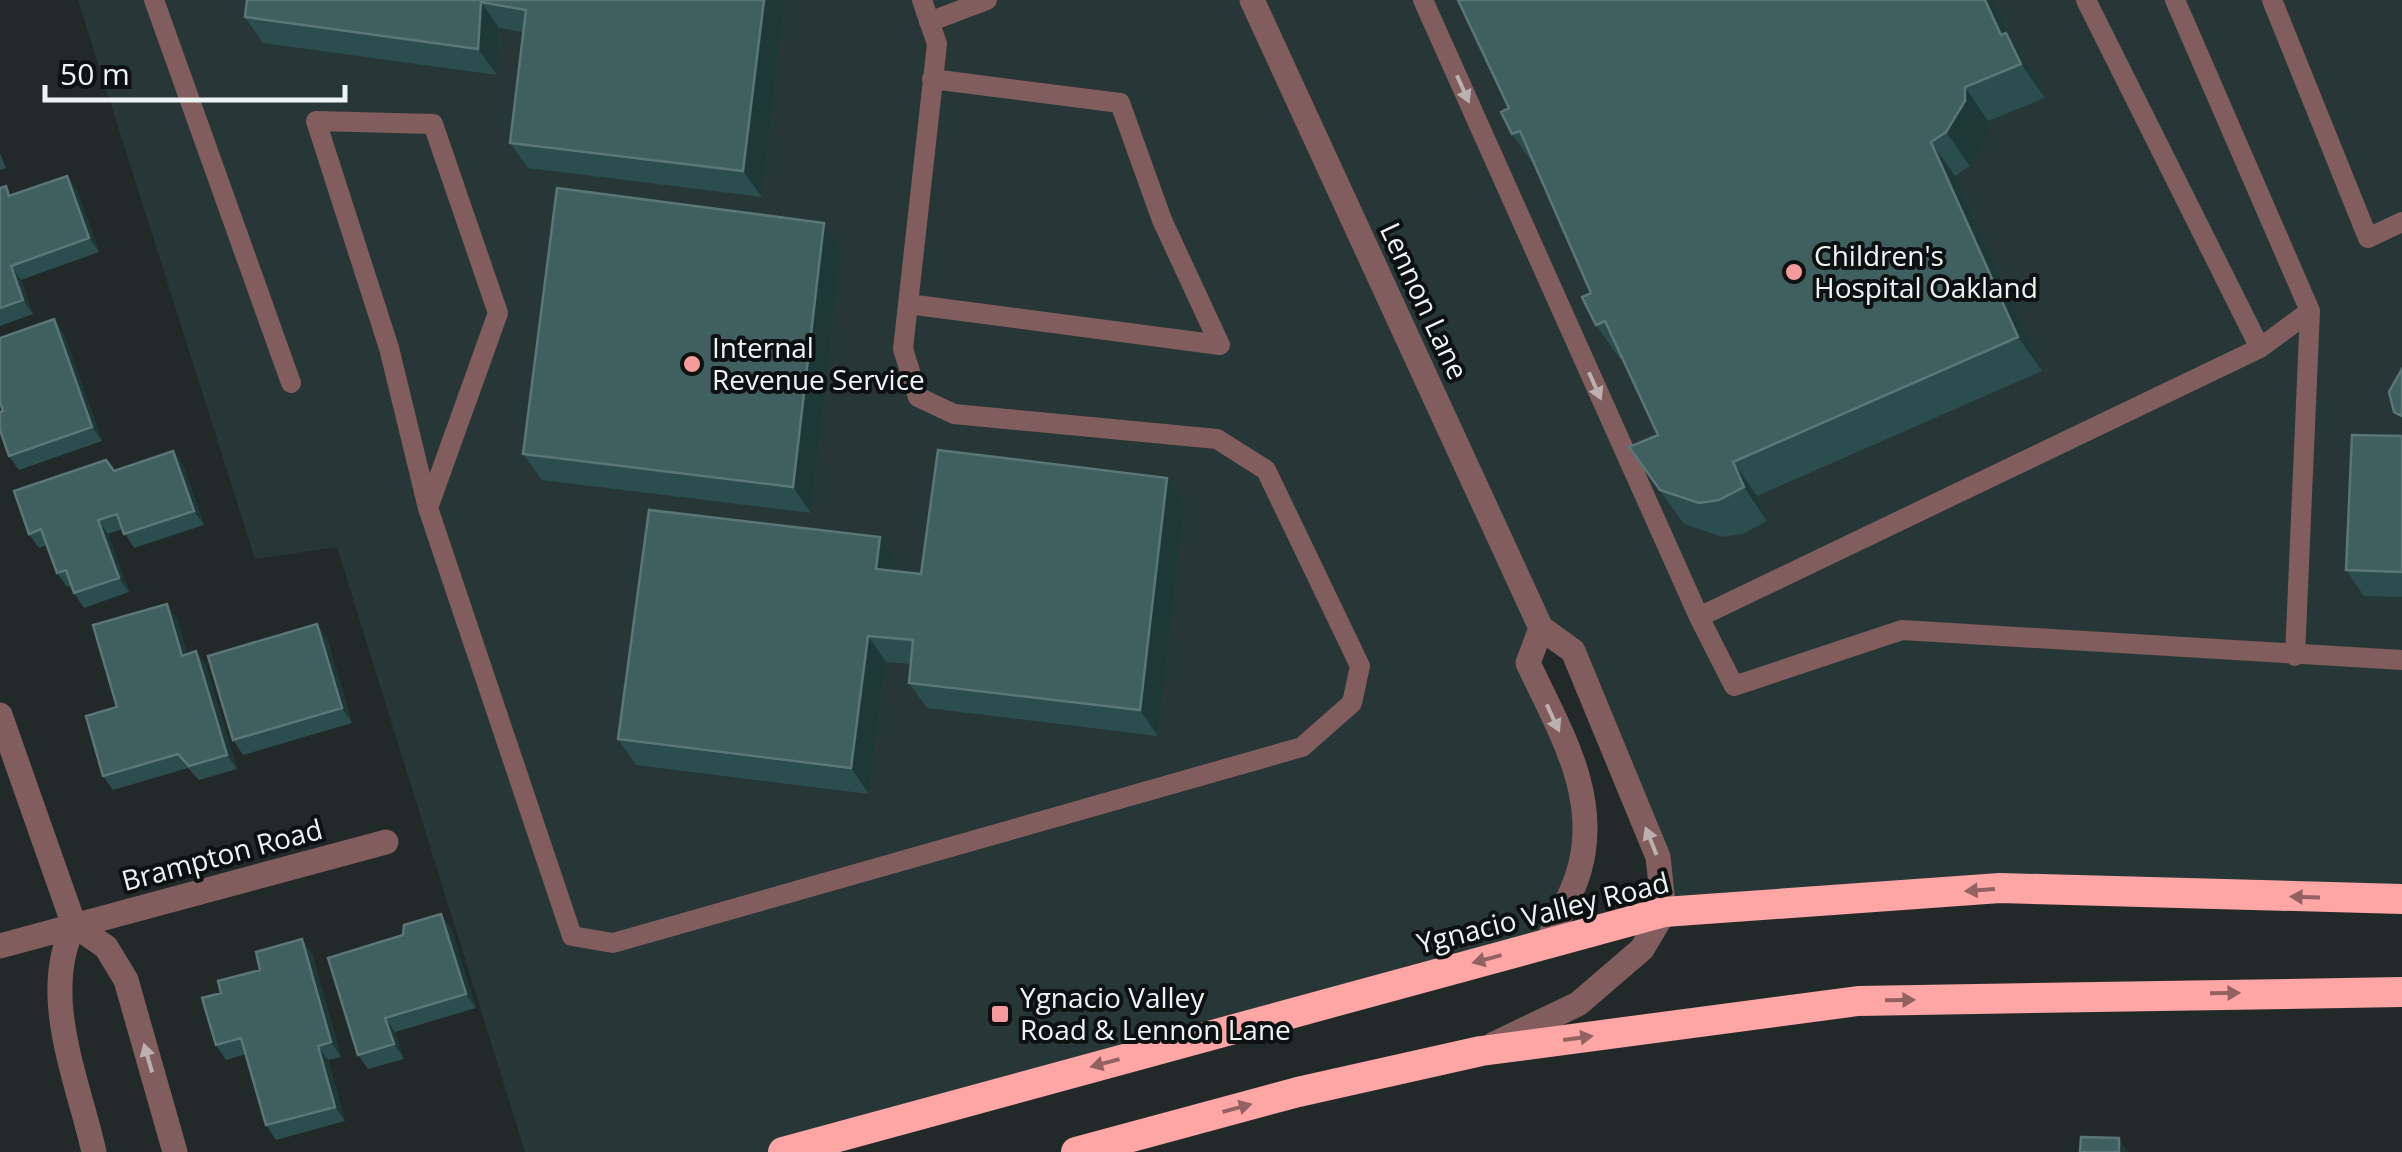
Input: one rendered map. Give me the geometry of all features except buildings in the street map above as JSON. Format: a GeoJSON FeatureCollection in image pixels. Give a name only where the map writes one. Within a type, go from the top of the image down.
{"type":"FeatureCollection","features":[{"type":"Feature","properties":{"kind":"highway","name":"Ygnacio Valley Road"},"geometry":{"type":"LineString","coordinates":[[782,1152],[1664,912],[2000,888],[2402,899]]}},
{"type":"Feature","properties":{"kind":"highway"},"geometry":{"type":"LineString","coordinates":[[1076,1152],[1114,1147],[1298,1092],[1481,1051],[1858,1001],[2402,992]]}},
{"type":"Feature","properties":{"kind":"street","name":"Lennon Lane"},"geometry":{"type":"LineString","coordinates":[[1252,0],[1541,628],[1574,651],[1658,857],[1664,912]]}},
{"type":"Feature","properties":{"kind":"street"},"geometry":{"type":"LineString","coordinates":[[1541,628],[1528,663],[1575,764],[1588,809],[1579,871],[1546,943]]}},
{"type":"Feature","properties":{"kind":"street"},"geometry":{"type":"LineString","coordinates":[[0,715],[74,925],[106,947],[126,980],[175,1152]]}},
{"type":"Feature","properties":{"kind":"street","name":"Brampton Road"},"geometry":{"type":"LineString","coordinates":[[0,946],[386,842]]}},
{"type":"Feature","properties":{"kind":"street"},"geometry":{"type":"LineString","coordinates":[[1481,1051],[1578,1004],[1642,949],[1664,912]]}},
{"type":"Feature","properties":{"kind":"street"},"geometry":{"type":"LineString","coordinates":[[74,925],[61,960],[58,997],[94,1152]]}},
{"type":"Feature","properties":{"kind":"lane"},"geometry":{"type":"LineString","coordinates":[[154,0],[291,383]]}},
{"type":"Feature","properties":{"kind":"lane"},"geometry":{"type":"LineString","coordinates":[[428,508],[498,313],[433,124],[316,121],[389,348],[428,508],[572,936],[613,943],[1302,747],[1352,704],[1360,666],[1266,470],[1218,439],[954,414],[918,396],[902,349],[936,44],[922,0]]}},
{"type":"Feature","properties":{"kind":"lane"},"geometry":{"type":"LineString","coordinates":[[929,22],[987,0]]}},
{"type":"Feature","properties":{"kind":"lane"},"geometry":{"type":"LineString","coordinates":[[1423,0],[1699,617],[1734,686],[1902,630],[2402,660]]}},
{"type":"Feature","properties":{"kind":"lane"},"geometry":{"type":"LineString","coordinates":[[2086,0],[2260,348]]}},
{"type":"Feature","properties":{"kind":"lane"},"geometry":{"type":"LineString","coordinates":[[2175,0],[2310,312],[2294,656]]}},
{"type":"Feature","properties":{"kind":"lane"},"geometry":{"type":"LineString","coordinates":[[2272,0],[2368,238],[2402,222]]}},
{"type":"Feature","properties":{"kind":"lane"},"geometry":{"type":"LineString","coordinates":[[908,304],[1220,346],[1162,220],[1120,103],[932,78]]}},
{"type":"Feature","properties":{"kind":"lane"},"geometry":{"type":"LineString","coordinates":[[1699,617],[2260,348],[2310,312]]}},
{"type":"Feature","properties":{"kind":"shaded area"},"geometry":{"type":"Polygon","coordinates":[[[78,0],[2402,0],[2402,899],[2000,888],[1664,912],[1574,651],[1541,628],[1528,663],[1587,809],[1547,943],[783,1152],[525,1152],[337,547],[255,559],[78,0]]]}},
{"type":"Feature","properties":{"kind":"place","name":"Children's Hospital Oakland"},"geometry":{"type":"Point","coordinates":[1794,272]}},
{"type":"Feature","properties":{"kind":"place","name":"Internal Revenue Service"},"geometry":{"type":"Point","coordinates":[692,364]}},
{"type":"Feature","properties":{"kind":"place","name":"Ygnacio Valley Road & Lennon Lane"},"geometry":{"type":"Point","coordinates":[1000,1014]}}]}
